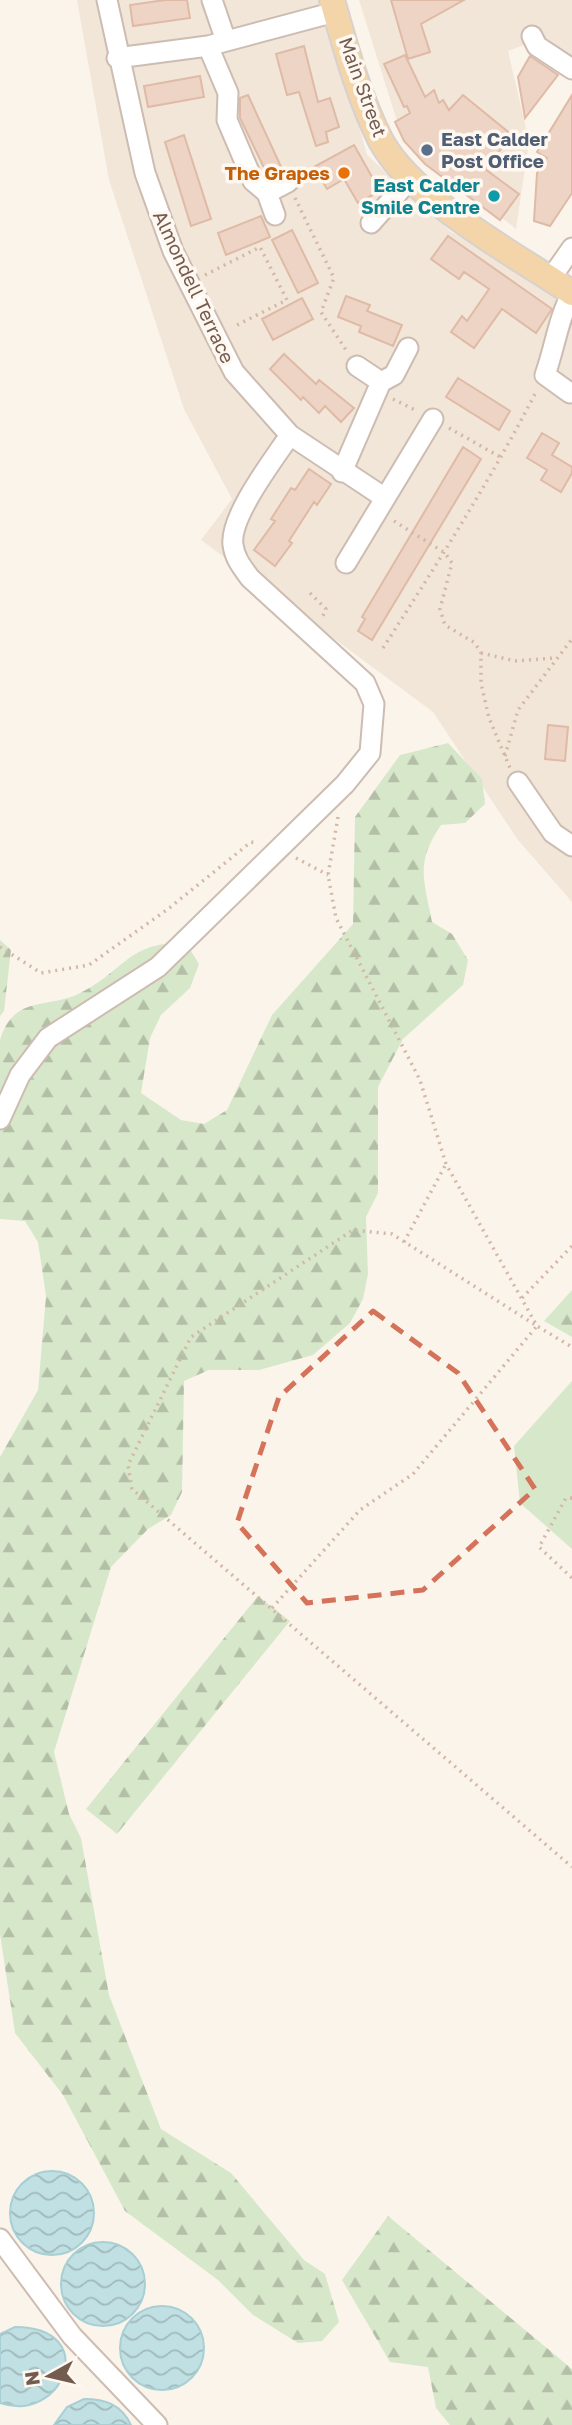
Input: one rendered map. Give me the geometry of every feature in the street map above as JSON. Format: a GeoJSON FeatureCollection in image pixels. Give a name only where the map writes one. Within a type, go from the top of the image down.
{"type":"FeatureCollection","features":[{"type":"Feature","properties":{"kind":"main road","name":"Main Street"},"geometry":{"type":"LineString","coordinates":[[334,6],[382,142],[410,179],[442,205],[572,293]]}},
{"type":"Feature","properties":{"kind":"street","name":"Almondell Terrace"},"geometry":{"type":"LineString","coordinates":[[107,0],[117,58],[145,173],[173,251],[234,372],[290,435],[382,504]]}},
{"type":"Feature","properties":{"kind":"street"},"geometry":{"type":"LineString","coordinates":[[212,0],[217,44],[228,93],[227,120],[253,181],[267,193],[275,215]]}},
{"type":"Feature","properties":{"kind":"street"},"geometry":{"type":"LineString","coordinates":[[117,58],[217,44],[334,6]]}},
{"type":"Feature","properties":{"kind":"street"},"geometry":{"type":"LineString","coordinates":[[532,36],[537,46],[572,69]]}},
{"type":"Feature","properties":{"kind":"street"},"geometry":{"type":"LineString","coordinates":[[371,223],[410,179]]}},
{"type":"Feature","properties":{"kind":"street"},"geometry":{"type":"LineString","coordinates":[[267,193],[288,182]]}},
{"type":"Feature","properties":{"kind":"street"},"geometry":{"type":"LineString","coordinates":[[551,278],[572,248]]}},
{"type":"Feature","properties":{"kind":"street"},"geometry":{"type":"LineString","coordinates":[[570,393],[545,375],[558,338],[559,317],[572,293]]}},
{"type":"Feature","properties":{"kind":"street"},"geometry":{"type":"LineString","coordinates":[[342,472],[381,382],[394,375],[408,348]]}},
{"type":"Feature","properties":{"kind":"street"},"geometry":{"type":"LineString","coordinates":[[357,366],[381,382]]}},
{"type":"Feature","properties":{"kind":"street"},"geometry":{"type":"LineString","coordinates":[[346,563],[433,419]]}},
{"type":"Feature","properties":{"kind":"street"},"geometry":{"type":"LineString","coordinates":[[0,1119],[20,1075],[48,1038],[158,967],[345,784],[370,753],[374,704],[365,683],[250,578],[236,560],[232,542],[236,521],[290,435]]}},
{"type":"Feature","properties":{"kind":"street"},"geometry":{"type":"LineString","coordinates":[[518,782],[553,833],[572,846]]}},
{"type":"Feature","properties":{"kind":"street"},"geometry":{"type":"LineString","coordinates":[[0,2239],[72,2336],[157,2425]]}},
{"type":"Feature","properties":{"kind":"path"},"geometry":{"type":"LineString","coordinates":[[288,182],[334,278],[321,312],[357,366]]}},
{"type":"Feature","properties":{"kind":"path"},"geometry":{"type":"LineString","coordinates":[[189,283],[260,247],[287,300],[215,335]]}},
{"type":"Feature","properties":{"kind":"path"},"geometry":{"type":"LineString","coordinates":[[383,648],[445,553],[502,458],[545,375]]}},
{"type":"Feature","properties":{"kind":"path"},"geometry":{"type":"LineString","coordinates":[[382,504],[445,553],[453,563],[440,609],[445,625],[475,643],[481,653],[481,683],[489,718],[518,782]]}},
{"type":"Feature","properties":{"kind":"path"},"geometry":{"type":"LineString","coordinates":[[505,758],[518,710],[572,639]]}},
{"type":"Feature","properties":{"kind":"path"},"geometry":{"type":"LineString","coordinates":[[481,653],[515,661],[555,658]]}},
{"type":"Feature","properties":{"kind":"path"},"geometry":{"type":"LineString","coordinates":[[345,784],[328,874],[336,918],[420,1080],[446,1164],[537,1326]]}},
{"type":"Feature","properties":{"kind":"path"},"geometry":{"type":"LineString","coordinates":[[0,947],[41,973],[89,965],[168,909],[251,842],[278,849],[328,874]]}},
{"type":"Feature","properties":{"kind":"path"},"geometry":{"type":"LineString","coordinates":[[404,1242],[446,1164]]}},
{"type":"Feature","properties":{"kind":"path"},"geometry":{"type":"LineString","coordinates":[[572,1347],[392,1234],[353,1230],[191,1336],[128,1465],[132,1489],[572,1867]]}},
{"type":"Feature","properties":{"kind":"path"},"geometry":{"type":"LineString","coordinates":[[522,1298],[572,1246]]}},
{"type":"Feature","properties":{"kind":"path"},"geometry":{"type":"LineString","coordinates":[[272,1608],[360,1510],[413,1474],[537,1326]]}},
{"type":"Feature","properties":{"kind":"path"},"geometry":{"type":"LineString","coordinates":[[572,1498],[566,1498],[539,1547],[572,1578]]}},
{"type":"Feature","properties":{"kind":"highlighted area"},"geometry":{"type":"Polygon","coordinates":[[[373,1311],[458,1373],[535,1489],[423,1590],[307,1603],[237,1523],[279,1397],[373,1311]]]}},
{"type":"Feature","properties":{"kind":"shaded area"},"geometry":{"type":"Polygon","coordinates":[[[77,0],[324,0],[367,155],[450,231],[572,304],[572,902],[518,840],[433,712],[201,540],[232,499],[184,409],[109,180],[77,0]]]}},
{"type":"Feature","properties":{"kind":"shaded area"},"geometry":{"type":"Polygon","coordinates":[[[359,0],[572,0],[572,64],[537,40],[508,51],[529,141],[516,229],[402,137],[359,0]]]}},
{"type":"Feature","properties":{"kind":"green space"},"geometry":{"type":"Polygon","coordinates":[[[448,743],[482,779],[485,804],[465,823],[441,825],[428,850],[424,883],[432,922],[452,934],[468,960],[463,985],[403,1039],[378,1087],[378,1193],[366,1217],[368,1274],[363,1299],[350,1323],[313,1355],[259,1370],[209,1370],[184,1381],[182,1492],[171,1515],[148,1529],[111,1567],[54,1752],[69,1814],[81,1838],[109,1995],[161,2129],[231,2173],[304,2260],[325,2274],[339,2322],[322,2341],[298,2343],[253,2315],[218,2280],[125,2211],[63,2095],[15,2033],[0,1934],[0,1457],[38,1390],[46,1296],[38,1242],[25,1221],[0,1219],[0,1040],[6,1025],[14,1015],[24,1009],[82,992],[129,958],[152,947],[186,943],[199,964],[190,988],[161,1015],[150,1038],[141,1093],[181,1120],[204,1124],[227,1110],[272,1015],[353,924],[355,817],[400,755],[448,743]]]}},
{"type":"Feature","properties":{"kind":"green space"},"geometry":{"type":"Polygon","coordinates":[[[0,940],[11,950],[4,1011],[0,1016],[0,940]]]}},
{"type":"Feature","properties":{"kind":"green space"},"geometry":{"type":"Polygon","coordinates":[[[572,1290],[572,1337],[544,1321],[572,1290]]]}},
{"type":"Feature","properties":{"kind":"green space"},"geometry":{"type":"Polygon","coordinates":[[[572,1381],[572,1549],[520,1503],[514,1446],[572,1381]]]}},
{"type":"Feature","properties":{"kind":"green space"},"geometry":{"type":"Polygon","coordinates":[[[258,1596],[290,1621],[117,1834],[86,1809],[258,1596]]]}},
{"type":"Feature","properties":{"kind":"green space"},"geometry":{"type":"Polygon","coordinates":[[[388,2216],[572,2369],[572,2425],[450,2425],[436,2408],[428,2367],[390,2362],[342,2280],[388,2216]]]}},
{"type":"Feature","properties":{"kind":"water"},"geometry":{"type":"Polygon","coordinates":[[[52,2171],[68,2174],[82,2183],[91,2197],[94,2213],[91,2229],[82,2243],[68,2252],[52,2255],[36,2252],[22,2243],[13,2229],[10,2213],[13,2197],[22,2183],[36,2174],[52,2171]]]}},
{"type":"Feature","properties":{"kind":"water"},"geometry":{"type":"Polygon","coordinates":[[[103,2242],[119,2245],[133,2254],[142,2268],[145,2284],[142,2300],[133,2314],[119,2323],[103,2326],[87,2323],[73,2314],[64,2300],[61,2284],[64,2268],[73,2254],[87,2245],[103,2242]]]}},
{"type":"Feature","properties":{"kind":"water"},"geometry":{"type":"Polygon","coordinates":[[[162,2306],[178,2309],[192,2318],[201,2332],[204,2348],[201,2364],[192,2378],[178,2387],[162,2390],[146,2387],[132,2378],[123,2364],[120,2348],[123,2332],[132,2318],[146,2309],[162,2306]]]}},
{"type":"Feature","properties":{"kind":"water"},"geometry":{"type":"Polygon","coordinates":[[[15,2327],[42,2331],[58,2342],[65,2357],[64,2373],[55,2389],[41,2400],[22,2406],[0,2403],[0,2334],[15,2327]]]}},
{"type":"Feature","properties":{"kind":"water"},"geometry":{"type":"Polygon","coordinates":[[[84,2399],[112,2404],[131,2425],[54,2425],[67,2407],[84,2399]]]}},
{"type":"Feature","properties":{"kind":"building"},"geometry":{"type":"Polygon","coordinates":[[[187,0],[190,18],[133,26],[130,5],[187,0]]]}},
{"type":"Feature","properties":{"kind":"building"},"geometry":{"type":"Polygon","coordinates":[[[391,0],[464,0],[421,24],[430,52],[408,59],[391,0]]]}},
{"type":"Feature","properties":{"kind":"building"},"geometry":{"type":"Polygon","coordinates":[[[304,46],[318,102],[330,98],[339,127],[326,132],[328,142],[316,146],[299,92],[287,95],[276,54],[304,46]]]}},
{"type":"Feature","properties":{"kind":"building"},"geometry":{"type":"Polygon","coordinates":[[[405,55],[425,97],[434,90],[439,103],[443,100],[449,110],[463,95],[512,135],[485,169],[519,194],[500,220],[425,164],[404,141],[395,122],[410,113],[407,106],[404,107],[384,64],[405,55]]]}},
{"type":"Feature","properties":{"kind":"building"},"geometry":{"type":"Polygon","coordinates":[[[530,56],[558,75],[525,118],[518,77],[530,56]]]}},
{"type":"Feature","properties":{"kind":"building"},"geometry":{"type":"Polygon","coordinates":[[[200,76],[204,97],[148,107],[144,86],[200,76]]]}},
{"type":"Feature","properties":{"kind":"building"},"geometry":{"type":"Polygon","coordinates":[[[248,95],[283,171],[269,178],[240,118],[240,98],[248,95]]]}},
{"type":"Feature","properties":{"kind":"building"},"geometry":{"type":"Polygon","coordinates":[[[572,95],[572,193],[550,226],[534,221],[537,173],[547,158],[537,152],[572,95]]]}},
{"type":"Feature","properties":{"kind":"building"},"geometry":{"type":"Polygon","coordinates":[[[184,135],[211,219],[191,226],[165,142],[184,135]]]}},
{"type":"Feature","properties":{"kind":"building","name":"The Grapes"},"geometry":{"type":"Polygon","coordinates":[[[354,145],[380,191],[358,203],[344,179],[327,189],[314,167],[354,145]]]}},
{"type":"Feature","properties":{"kind":"building"},"geometry":{"type":"Polygon","coordinates":[[[261,216],[270,237],[226,255],[218,233],[261,216]]]}},
{"type":"Feature","properties":{"kind":"building"},"geometry":{"type":"Polygon","coordinates":[[[292,230],[318,283],[298,293],[272,240],[292,230]]]}},
{"type":"Feature","properties":{"kind":"building"},"geometry":{"type":"Polygon","coordinates":[[[448,236],[552,309],[536,333],[502,309],[474,348],[451,332],[462,316],[467,321],[489,289],[464,272],[459,279],[431,259],[448,236]]]}},
{"type":"Feature","properties":{"kind":"building"},"geometry":{"type":"Polygon","coordinates":[[[346,296],[370,305],[367,311],[402,325],[393,346],[359,332],[361,326],[338,317],[346,296]]]}},
{"type":"Feature","properties":{"kind":"building"},"geometry":{"type":"Polygon","coordinates":[[[302,298],[313,319],[273,340],[262,319],[302,298]]]}},
{"type":"Feature","properties":{"kind":"building"},"geometry":{"type":"Polygon","coordinates":[[[284,354],[316,384],[319,380],[354,408],[341,422],[325,406],[319,413],[303,397],[301,400],[270,369],[284,354]]]}},
{"type":"Feature","properties":{"kind":"building"},"geometry":{"type":"Polygon","coordinates":[[[458,378],[510,411],[499,430],[446,397],[458,378]]]}},
{"type":"Feature","properties":{"kind":"building"},"geometry":{"type":"Polygon","coordinates":[[[542,433],[559,443],[552,455],[572,467],[572,473],[561,492],[541,480],[547,470],[527,458],[542,433]]]}},
{"type":"Feature","properties":{"kind":"building"},"geometry":{"type":"Polygon","coordinates":[[[463,447],[481,459],[372,640],[358,631],[365,619],[362,617],[463,447]]]}},
{"type":"Feature","properties":{"kind":"building"},"geometry":{"type":"Polygon","coordinates":[[[309,469],[331,484],[317,505],[314,502],[289,541],[292,543],[275,566],[254,550],[275,521],[271,519],[291,488],[295,490],[309,469]]]}},
{"type":"Feature","properties":{"kind":"building"},"geometry":{"type":"Polygon","coordinates":[[[548,725],[568,727],[565,761],[545,759],[548,725]]]}},
{"type":"Feature","properties":{"kind":"place","name":"East Calder Post Office"},"geometry":{"type":"Point","coordinates":[427,150]}},
{"type":"Feature","properties":{"kind":"place","name":"The Grapes"},"geometry":{"type":"Point","coordinates":[344,173]}},
{"type":"Feature","properties":{"kind":"place","name":"East Calder Smile Centre"},"geometry":{"type":"Point","coordinates":[494,196]}}]}
